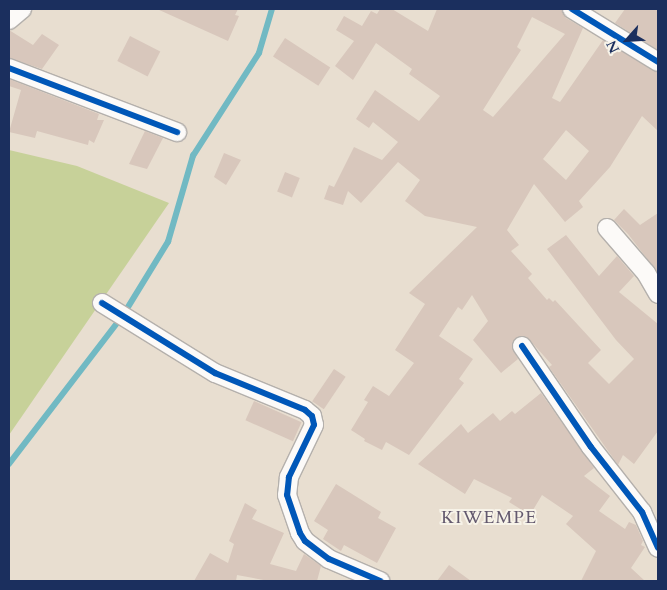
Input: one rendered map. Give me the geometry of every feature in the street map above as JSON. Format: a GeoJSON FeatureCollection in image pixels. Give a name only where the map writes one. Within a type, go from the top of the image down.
{"type":"FeatureCollection","features":[{"type":"Feature","properties":{"kind":"street"},"geometry":{"type":"LineString","coordinates":[[9,20],[22,9]]}},
{"type":"Feature","properties":{"kind":"street"},"geometry":{"type":"LineString","coordinates":[[572,9],[658,62]]}},
{"type":"Feature","properties":{"kind":"street"},"geometry":{"type":"LineString","coordinates":[[9,68],[177,132]]}},
{"type":"Feature","properties":{"kind":"street"},"geometry":{"type":"LineString","coordinates":[[608,228],[646,273],[658,294]]}},
{"type":"Feature","properties":{"kind":"street"},"geometry":{"type":"LineString","coordinates":[[102,303],[215,374],[305,410],[312,416],[314,425],[290,477],[287,496],[300,533],[305,542],[329,559],[380,581]]}},
{"type":"Feature","properties":{"kind":"street"},"geometry":{"type":"LineString","coordinates":[[522,346],[591,447],[642,512],[658,548]]}},
{"type":"Feature","properties":{"kind":"green space"},"geometry":{"type":"Polygon","coordinates":[[[9,150],[77,166],[169,203],[9,435],[9,150]]]}},
{"type":"Feature","properties":{"kind":"building"},"geometry":{"type":"Polygon","coordinates":[[[157,9],[238,9],[235,15],[239,16],[228,41],[157,9]]]}},
{"type":"Feature","properties":{"kind":"building"},"geometry":{"type":"Polygon","coordinates":[[[380,9],[392,9],[428,31],[437,9],[561,9],[566,18],[583,28],[552,98],[560,102],[603,40],[658,73],[658,131],[642,116],[610,167],[579,201],[583,207],[565,222],[534,184],[507,230],[519,245],[511,251],[532,274],[528,278],[547,300],[549,298],[553,302],[555,300],[601,350],[588,363],[609,384],[634,359],[616,340],[547,249],[566,235],[599,276],[617,256],[634,276],[619,292],[658,324],[658,431],[634,464],[623,455],[618,465],[549,367],[552,365],[527,337],[521,336],[513,341],[512,347],[518,359],[501,373],[473,340],[488,321],[472,295],[462,310],[458,307],[439,336],[473,359],[459,379],[464,383],[409,455],[386,442],[382,450],[364,441],[365,439],[351,430],[368,402],[364,400],[373,386],[389,396],[414,363],[395,350],[425,304],[409,293],[477,227],[425,216],[405,201],[420,180],[398,162],[361,203],[348,191],[343,205],[324,199],[329,185],[334,187],[354,147],[382,160],[398,142],[373,122],[369,128],[356,119],[375,90],[419,121],[440,96],[409,74],[412,69],[376,43],[353,80],[335,66],[354,41],[336,30],[344,16],[362,26],[371,11],[377,14],[380,9]],[[532,17],[517,47],[521,50],[483,110],[493,117],[565,34],[532,17]],[[566,130],[543,159],[566,180],[589,151],[566,130]]]}},
{"type":"Feature","properties":{"kind":"building"},"geometry":{"type":"Polygon","coordinates":[[[625,9],[658,9],[658,50],[615,23],[625,9]]]}},
{"type":"Feature","properties":{"kind":"building"},"geometry":{"type":"Polygon","coordinates":[[[9,30],[33,45],[42,34],[59,45],[42,69],[9,58],[9,30]]]}},
{"type":"Feature","properties":{"kind":"building"},"geometry":{"type":"Polygon","coordinates":[[[130,36],[160,51],[148,76],[117,61],[130,36]]]}},
{"type":"Feature","properties":{"kind":"building"},"geometry":{"type":"Polygon","coordinates":[[[285,38],[330,67],[318,86],[273,56],[285,38]]]}},
{"type":"Feature","properties":{"kind":"building"},"geometry":{"type":"Polygon","coordinates":[[[9,79],[99,114],[97,120],[104,120],[94,143],[89,140],[88,145],[37,131],[35,138],[9,132],[21,90],[9,86],[9,79]]]}},
{"type":"Feature","properties":{"kind":"building"},"geometry":{"type":"Polygon","coordinates":[[[145,131],[163,138],[147,169],[129,164],[145,131]]]}},
{"type":"Feature","properties":{"kind":"building"},"geometry":{"type":"Polygon","coordinates":[[[224,153],[241,160],[226,185],[214,177],[224,153]]]}},
{"type":"Feature","properties":{"kind":"building"},"geometry":{"type":"Polygon","coordinates":[[[285,172],[300,178],[292,197],[277,191],[285,172]]]}},
{"type":"Feature","properties":{"kind":"building"},"geometry":{"type":"Polygon","coordinates":[[[624,209],[640,225],[658,213],[658,273],[628,234],[614,220],[624,209]]]}},
{"type":"Feature","properties":{"kind":"building"},"geometry":{"type":"Polygon","coordinates":[[[334,369],[346,377],[324,409],[312,401],[334,369]]]}},
{"type":"Feature","properties":{"kind":"building"},"geometry":{"type":"Polygon","coordinates":[[[541,393],[594,468],[584,476],[610,496],[599,511],[625,529],[629,522],[636,525],[643,541],[641,545],[645,547],[631,568],[645,581],[581,581],[596,551],[566,524],[573,516],[542,495],[530,515],[509,502],[512,498],[474,479],[465,494],[418,464],[461,424],[468,433],[493,413],[500,421],[512,411],[515,414],[541,393]]]}},
{"type":"Feature","properties":{"kind":"building"},"geometry":{"type":"Polygon","coordinates":[[[254,401],[302,422],[293,441],[245,420],[254,401]]]}},
{"type":"Feature","properties":{"kind":"building"},"geometry":{"type":"Polygon","coordinates":[[[336,484],[381,512],[378,518],[396,528],[377,563],[344,545],[341,551],[323,539],[328,530],[314,521],[336,484]]]}},
{"type":"Feature","properties":{"kind":"building"},"geometry":{"type":"Polygon","coordinates":[[[245,503],[257,510],[252,519],[284,533],[270,564],[296,571],[304,554],[321,566],[317,581],[269,581],[237,575],[236,581],[194,581],[210,553],[228,563],[234,544],[229,541],[245,503]]]}},
{"type":"Feature","properties":{"kind":"building"},"geometry":{"type":"Polygon","coordinates":[[[449,565],[471,581],[437,581],[449,565]]]}},
{"type":"Feature","properties":{"kind":"waterway"},"geometry":{"type":"LineString","coordinates":[[9,464],[122,317],[168,242],[193,156],[259,53],[272,9]]}},
{"type":"Feature","properties":{"kind":"cycle path"},"geometry":{"type":"LineString","coordinates":[[572,9],[658,62]]}},
{"type":"Feature","properties":{"kind":"cycle path"},"geometry":{"type":"LineString","coordinates":[[9,68],[177,132]]}},
{"type":"Feature","properties":{"kind":"cycle path"},"geometry":{"type":"LineString","coordinates":[[102,303],[215,373],[305,410],[312,416],[314,425],[289,477],[287,495],[300,533],[305,541],[329,559],[380,581]]}},
{"type":"Feature","properties":{"kind":"cycle path"},"geometry":{"type":"LineString","coordinates":[[522,346],[591,447],[642,512],[658,548]]}},
{"type":"Feature","properties":{"kind":"district","name":"KIWEMPE"},"geometry":{"type":"Point","coordinates":[489,518]}}]}
